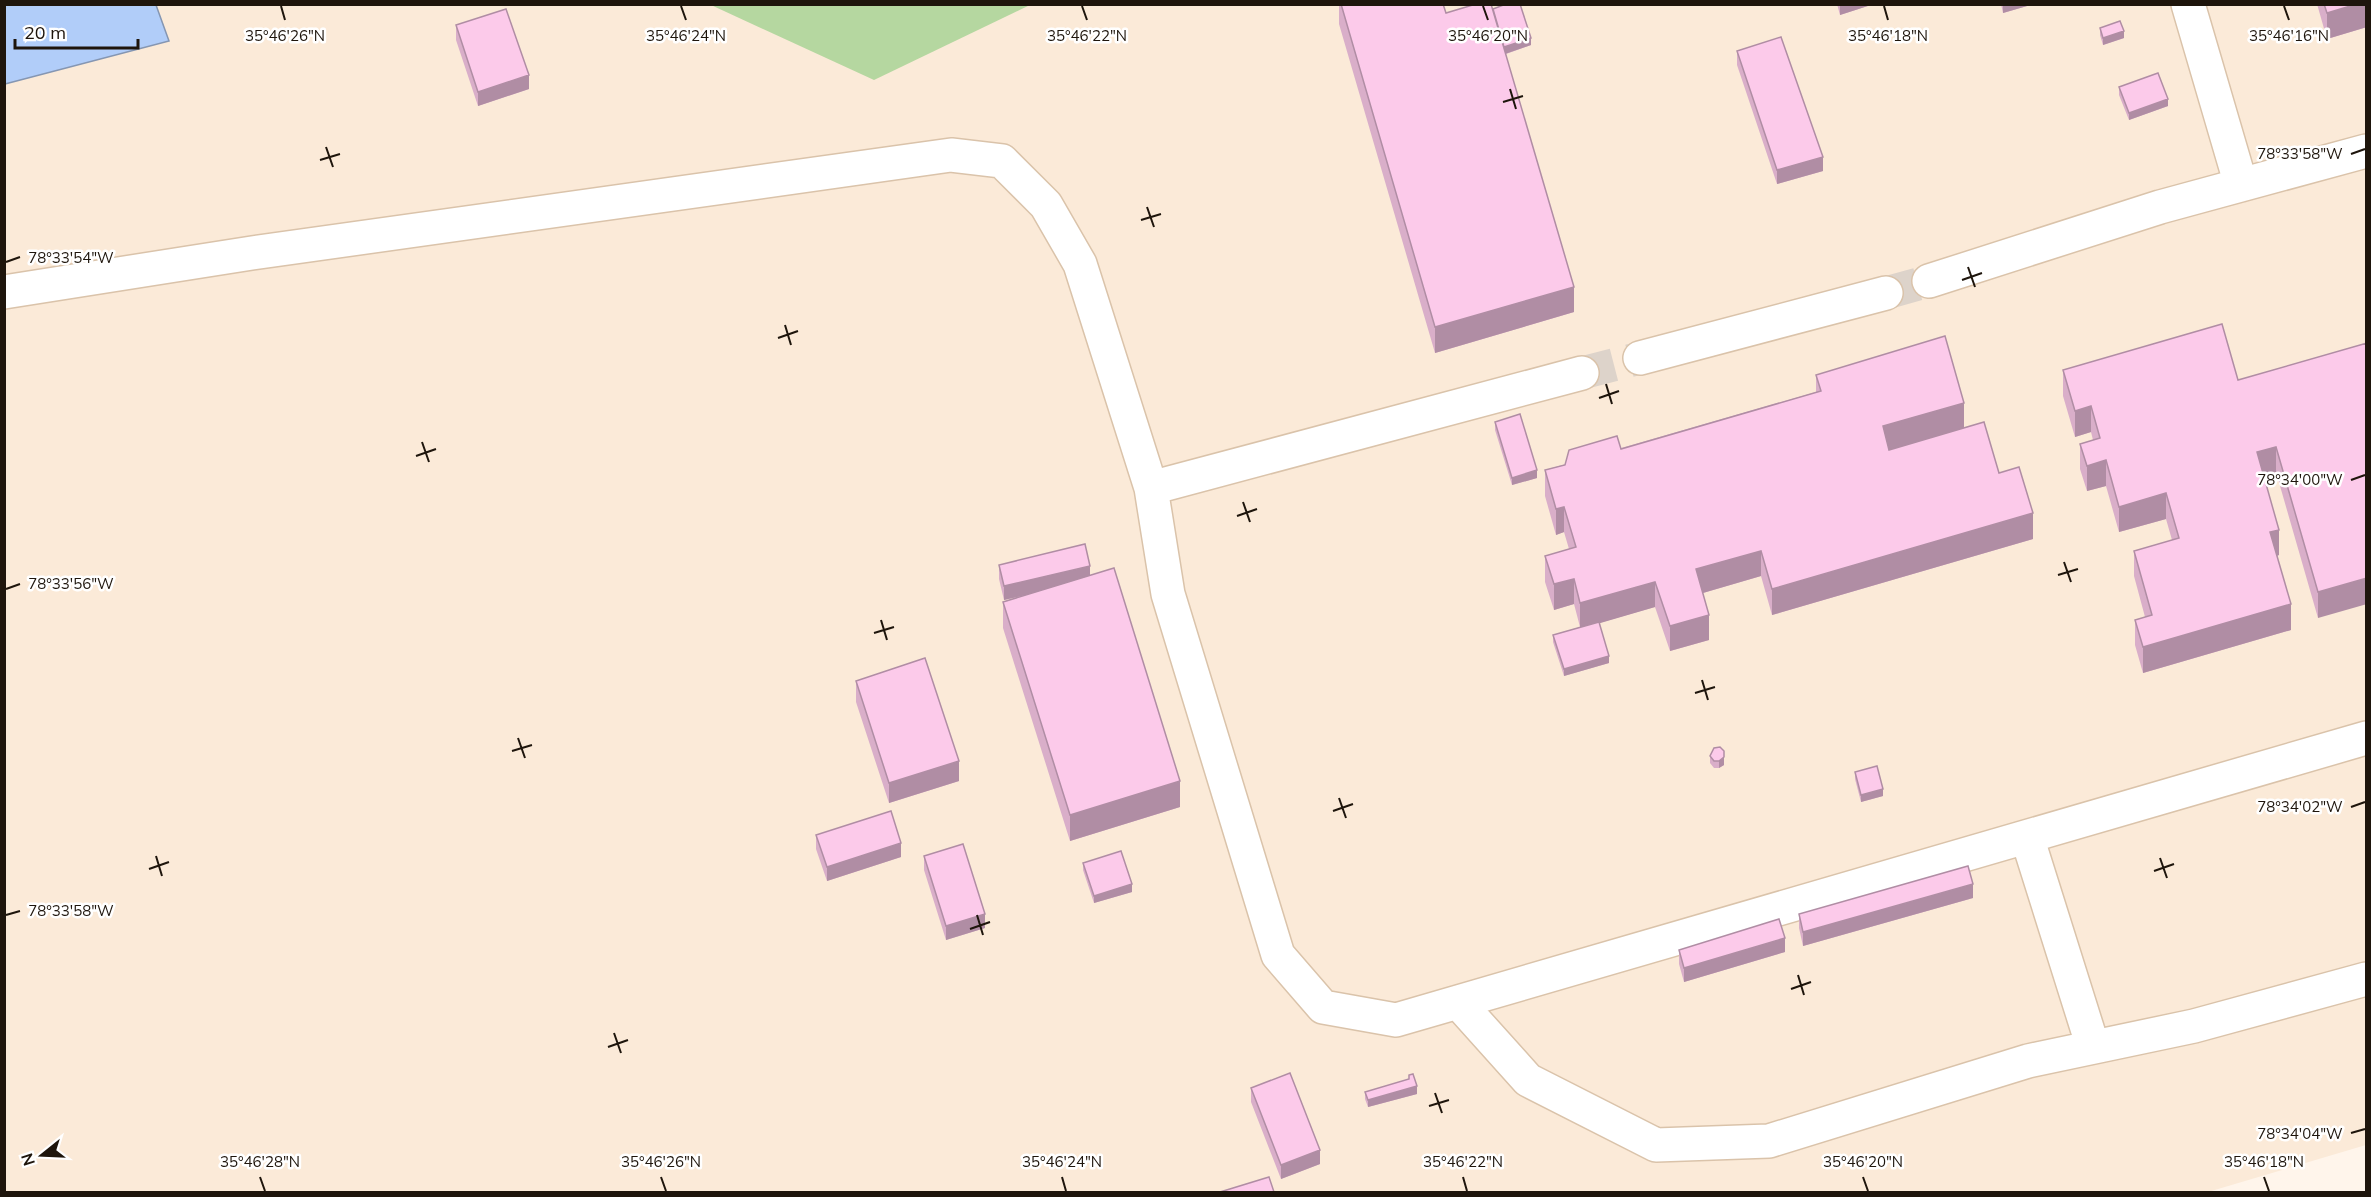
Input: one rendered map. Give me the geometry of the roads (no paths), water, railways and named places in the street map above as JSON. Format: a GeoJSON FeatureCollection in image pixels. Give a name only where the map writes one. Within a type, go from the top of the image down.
{"type":"FeatureCollection","features":[{"type":"Feature","properties":{"kind":"lane"},"geometry":{"type":"LineString","coordinates":[[2187,4],[2241,185]]}},
{"type":"Feature","properties":{"kind":"lane"},"geometry":{"type":"LineString","coordinates":[[1929,281],[2160,207],[2367,151]]}},
{"type":"Feature","properties":{"kind":"lane"},"geometry":{"type":"LineString","coordinates":[[4,292],[252,253],[951,154],[1002,161],[1046,205],[1080,264],[1151,488],[1168,594],[1278,955],[1323,1007],[1396,1020],[2367,738]]}},
{"type":"Feature","properties":{"kind":"lane"},"geometry":{"type":"LineString","coordinates":[[1640,358],[1886,293]]}},
{"type":"Feature","properties":{"kind":"lane"},"geometry":{"type":"LineString","coordinates":[[1151,488],[1582,373]]}},
{"type":"Feature","properties":{"kind":"lane"},"geometry":{"type":"LineString","coordinates":[[2027,837],[2093,1047]]}},
{"type":"Feature","properties":{"kind":"lane"},"geometry":{"type":"LineString","coordinates":[[1458,1002],[1528,1080],[1656,1145],[1769,1141],[2028,1061],[2194,1026],[2367,979]]}},
{"type":"Feature","properties":{"kind":"water"},"geometry":{"type":"Polygon","coordinates":[[[5,4],[156,5],[169,41],[5,84],[5,4]]]}},
{"type":"Feature","properties":{"kind":"tunnel"},"geometry":{"type":"LineString","coordinates":[[1886,293],[1929,281]]}},
{"type":"Feature","properties":{"kind":"tunnel"},"geometry":{"type":"LineString","coordinates":[[1582,373],[1640,358]]}}]}
